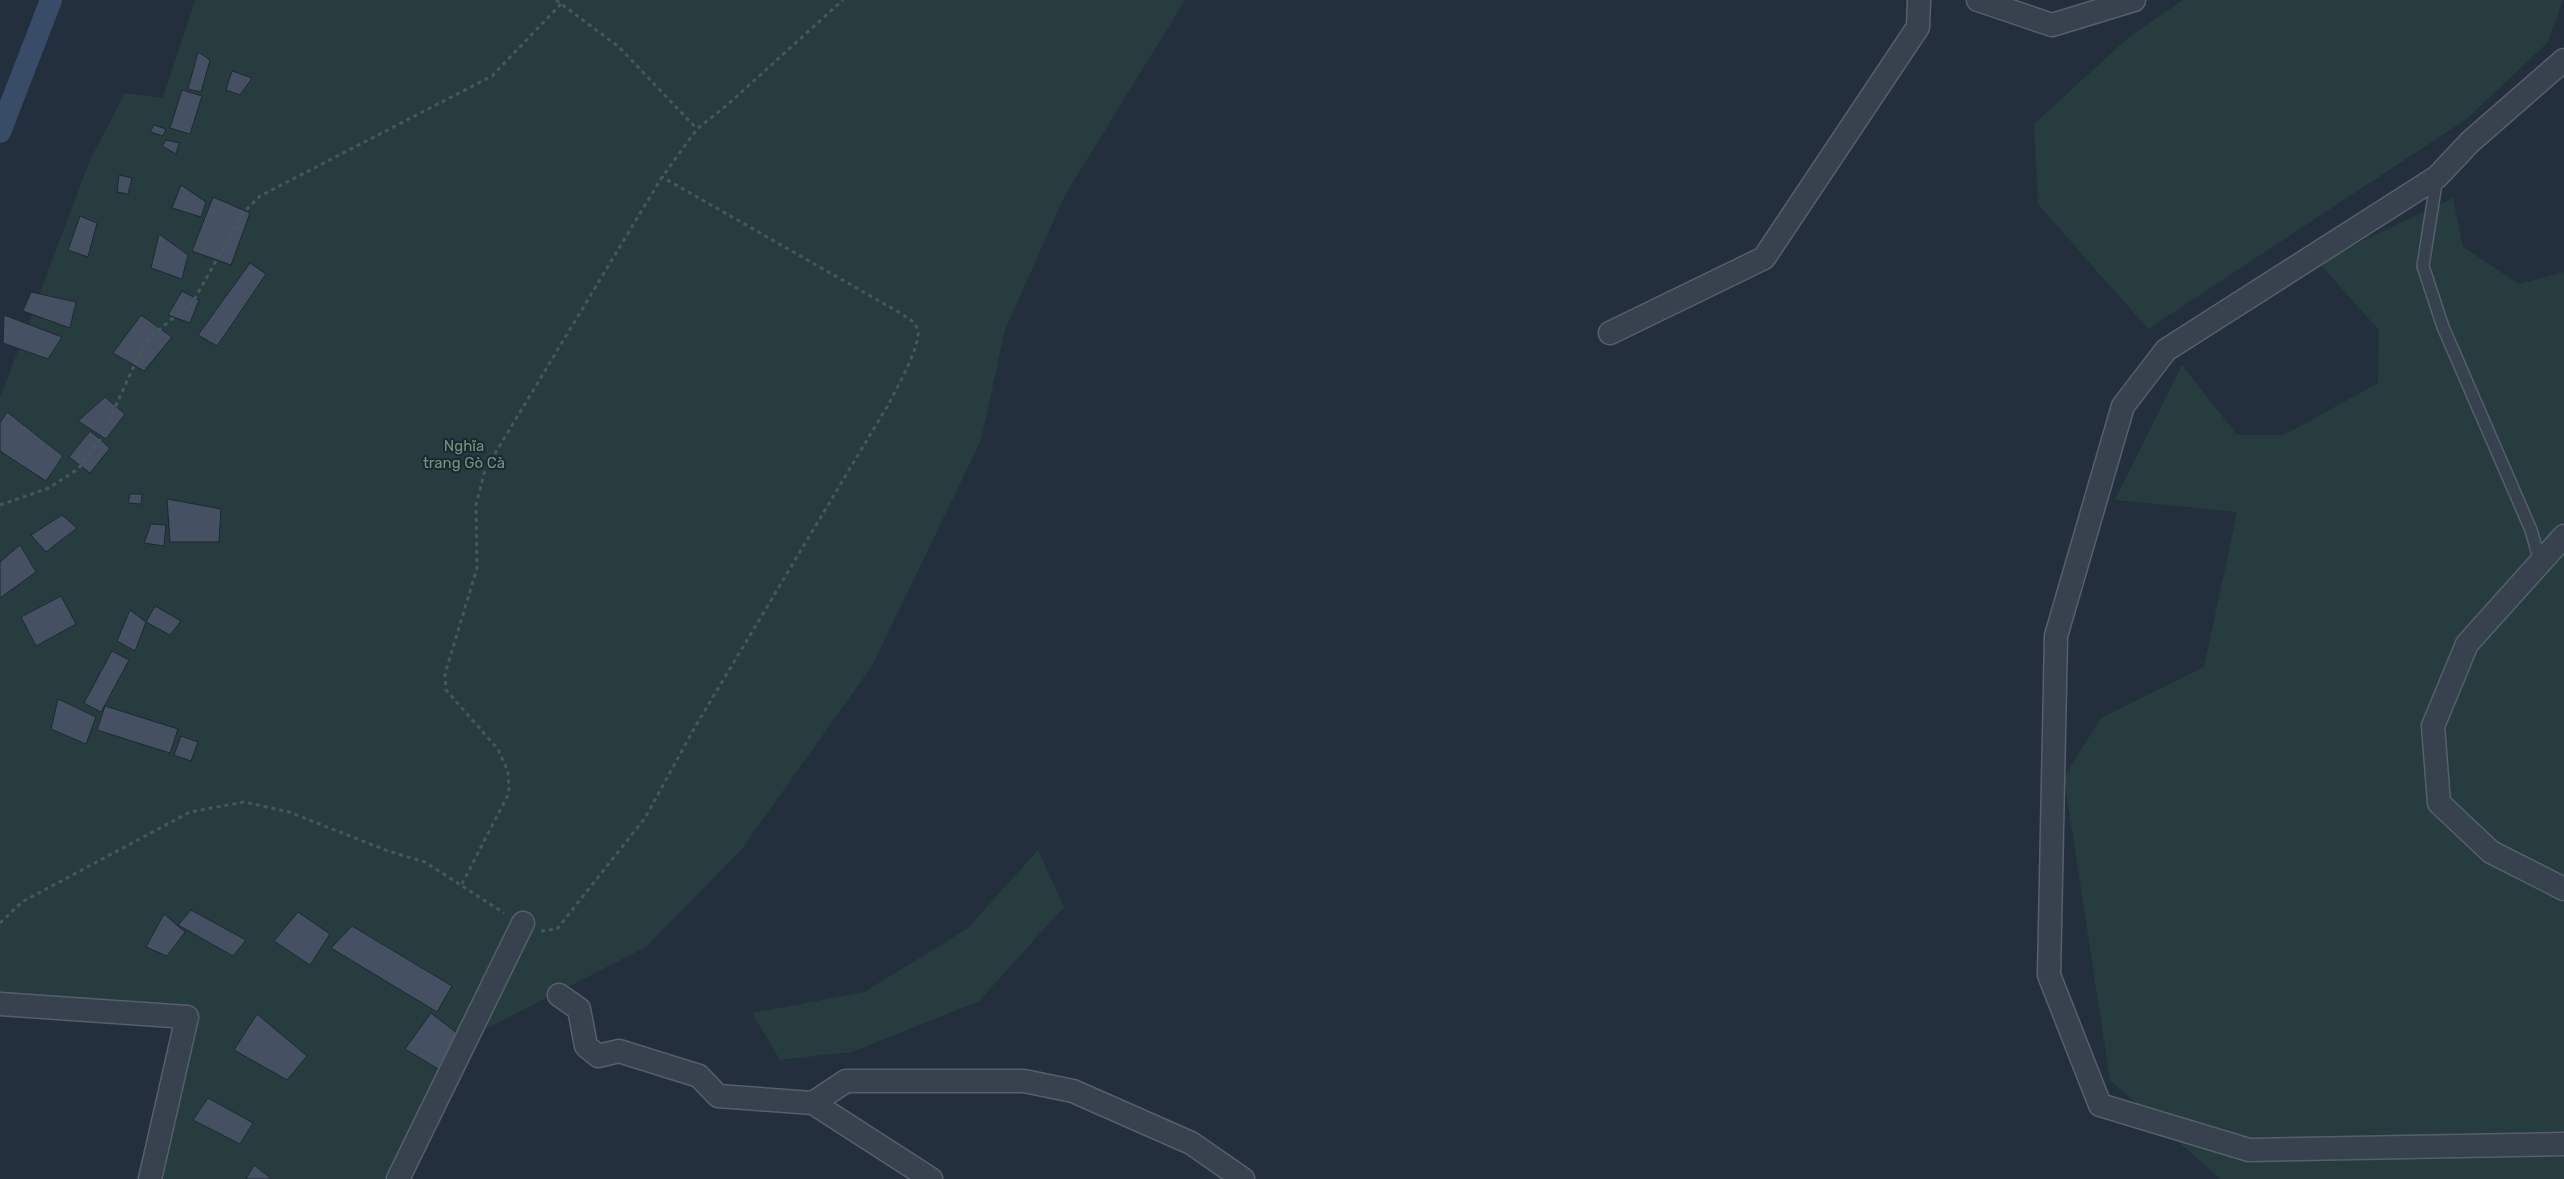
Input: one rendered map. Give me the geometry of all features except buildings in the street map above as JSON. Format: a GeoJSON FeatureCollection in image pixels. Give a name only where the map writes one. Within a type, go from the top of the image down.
{"type":"FeatureCollection","features":[{"type":"Feature","properties":{"kind":"street"},"geometry":{"type":"LineString","coordinates":[[1610,333],[1764,258],[1918,27],[1919,0]]}},
{"type":"Feature","properties":{"kind":"street"},"geometry":{"type":"LineString","coordinates":[[1978,0],[2052,25],[2134,0]]}},
{"type":"Feature","properties":{"kind":"street"},"geometry":{"type":"LineString","coordinates":[[2564,60],[2470,142],[2437,177],[2166,350],[2123,406],[2056,636],[2049,975],[2100,1105],[2250,1150],[2564,1144]]}},
{"type":"Feature","properties":{"kind":"street"},"geometry":{"type":"LineString","coordinates":[[2564,536],[2466,644],[2433,726],[2439,803],[2491,852],[2564,889]]}},
{"type":"Feature","properties":{"kind":"street"},"geometry":{"type":"LineString","coordinates":[[398,1179],[524,924]]}},
{"type":"Feature","properties":{"kind":"street"},"geometry":{"type":"LineString","coordinates":[[559,995],[579,1009],[586,1046],[598,1056],[619,1051],[699,1076],[718,1096],[813,1103],[931,1179]]}},
{"type":"Feature","properties":{"kind":"street"},"geometry":{"type":"LineString","coordinates":[[0,1004],[187,1017],[150,1179]]}},
{"type":"Feature","properties":{"kind":"street"},"geometry":{"type":"LineString","coordinates":[[813,1103],[846,1082],[1024,1081],[1073,1091],[1191,1143],[1243,1179]]}},
{"type":"Feature","properties":{"kind":"lane"},"geometry":{"type":"LineString","coordinates":[[2437,177],[2423,266],[2443,327],[2531,530],[2540,562]]}},
{"type":"Feature","properties":{"kind":"path"},"geometry":{"type":"LineString","coordinates":[[556,0],[619,47],[697,129]]}},
{"type":"Feature","properties":{"kind":"path"},"geometry":{"type":"LineString","coordinates":[[462,884],[509,793],[508,772],[498,750],[446,690],[445,674],[478,568],[476,506],[485,470],[662,176],[697,129],[726,106],[842,0]]}},
{"type":"Feature","properties":{"kind":"path"},"geometry":{"type":"LineString","coordinates":[[0,505],[49,488],[78,470],[100,440],[145,342],[194,300],[243,212],[260,196],[492,76],[560,4]]}},
{"type":"Feature","properties":{"kind":"path"},"geometry":{"type":"LineString","coordinates":[[0,923],[22,902],[190,812],[244,802],[289,812],[388,851],[425,862],[462,884],[511,918],[542,931],[557,929],[645,818],[695,727],[888,405],[912,356],[918,332],[913,321],[902,314],[662,176]]}},
{"type":"Feature","properties":{"kind":"green space","name":"Nghĩa trang Gò Cà"},"geometry":{"type":"Polygon","coordinates":[[[195,0],[1185,0],[1065,195],[1005,330],[981,440],[872,666],[741,850],[646,947],[472,1036],[406,1179],[136,1179],[179,1020],[0,1012],[0,398],[90,160],[125,93],[163,98],[195,0]]]}},
{"type":"Feature","properties":{"kind":"green space"},"geometry":{"type":"Polygon","coordinates":[[[2183,0],[2563,0],[2548,42],[2468,118],[2148,329],[2038,204],[2034,124],[2129,37],[2183,0]]]}},
{"type":"Feature","properties":{"kind":"green space"},"geometry":{"type":"Polygon","coordinates":[[[2453,198],[2463,247],[2519,284],[2564,272],[2564,1179],[2220,1179],[2110,1080],[2064,777],[2101,718],[2204,667],[2237,512],[2115,500],[2182,365],[2237,435],[2284,435],[2378,383],[2379,330],[2318,262],[2453,198]]]}},
{"type":"Feature","properties":{"kind":"green space"},"geometry":{"type":"Polygon","coordinates":[[[1038,850],[1064,907],[979,1001],[852,1052],[780,1060],[752,1013],[864,992],[967,929],[1038,850]]]}},
{"type":"Feature","properties":{"kind":"waterway"},"geometry":{"type":"LineString","coordinates":[[0,132],[51,0]]}}]}
